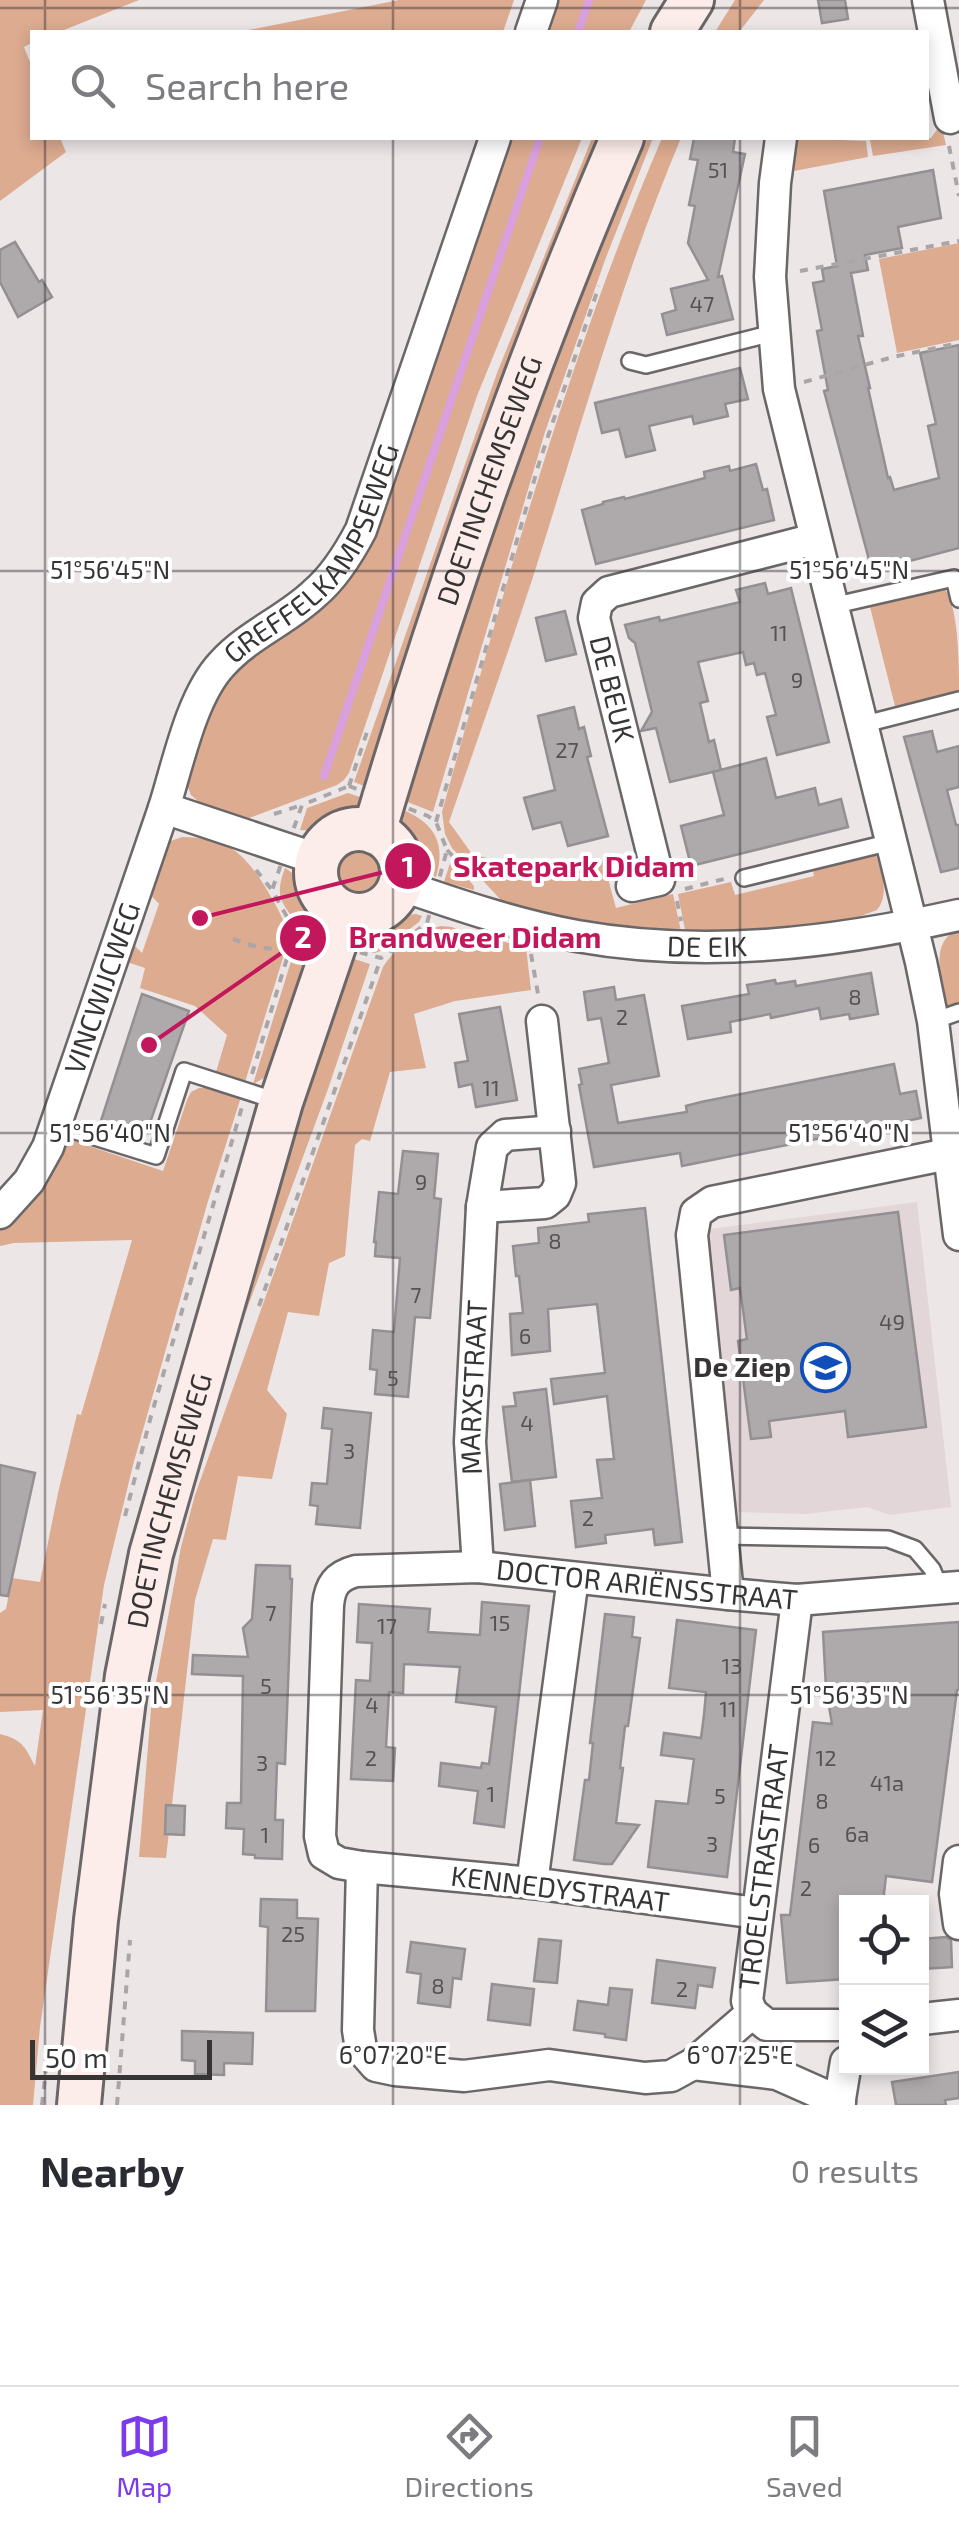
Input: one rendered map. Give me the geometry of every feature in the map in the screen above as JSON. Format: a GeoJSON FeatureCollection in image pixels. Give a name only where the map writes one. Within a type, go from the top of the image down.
{"type":"FeatureCollection","features":[{"type":"Feature","properties":{"kind":"main road"},"geometry":{"type":"LineString","coordinates":[[673,30],[692,0]]}},
{"type":"Feature","properties":{"kind":"main road","name":"DOETINCHEMSEWEG"},"geometry":{"type":"LineString","coordinates":[[379,816],[487,485],[621,140]]}},
{"type":"Feature","properties":{"kind":"main road"},"geometry":{"type":"LineString","coordinates":[[379,816],[417,891],[375,913],[360,916],[340,930],[332,907],[322,896],[302,854],[338,834],[365,829],[379,816]]}},
{"type":"Feature","properties":{"kind":"main road","name":"DOETINCHEMSEWEG"},"geometry":{"type":"LineString","coordinates":[[80,2105],[96,1920],[127,1676],[151,1554],[281,1102],[340,930]]}},
{"type":"Feature","properties":{"kind":"street"},"geometry":{"type":"LineString","coordinates":[[531,30],[542,0]]}},
{"type":"Feature","properties":{"kind":"street"},"geometry":{"type":"LineString","coordinates":[[928,0],[950,67],[945,118]]}},
{"type":"Feature","properties":{"kind":"street","name":"GREFFELKAMPSEWEG"},"geometry":{"type":"LineString","coordinates":[[164,808],[209,680],[242,644],[314,594],[342,562],[361,530],[494,140]]}},
{"type":"Feature","properties":{"kind":"street"},"geometry":{"type":"LineString","coordinates":[[781,140],[770,277],[779,388],[912,925],[946,1017],[948,1154],[959,1235]]}},
{"type":"Feature","properties":{"kind":"street","name":"DE BEUK"},"geometry":{"type":"LineString","coordinates":[[645,883],[594,618],[597,603],[608,592],[815,539]]}},
{"type":"Feature","properties":{"kind":"street"},"geometry":{"type":"LineString","coordinates":[[164,808],[302,854]]}},
{"type":"Feature","properties":{"kind":"street","name":"VINCWIJCWEG"},"geometry":{"type":"LineString","coordinates":[[0,1213],[29,1181],[48,1147],[164,808]]}},
{"type":"Feature","properties":{"kind":"street","name":"DE EIK"},"geometry":{"type":"LineString","coordinates":[[417,891],[526,924],[594,939],[698,948],[846,938],[959,914]]}},
{"type":"Feature","properties":{"kind":"street"},"geometry":{"type":"LineString","coordinates":[[482,1208],[545,1203],[555,1195],[560,1183],[542,1021]]}},
{"type":"Feature","properties":{"kind":"street","name":"MARXSTRAAT"},"geometry":{"type":"LineString","coordinates":[[478,1567],[470,1442],[482,1208],[492,1147],[505,1134],[555,1130]]}},
{"type":"Feature","properties":{"kind":"street"},"geometry":{"type":"LineString","coordinates":[[728,1594],[692,1235],[696,1214],[712,1202],[948,1154]]}},
{"type":"Feature","properties":{"kind":"street","name":"DOCTOR ARIËNSSTRAAT"},"geometry":{"type":"LineString","coordinates":[[362,1867],[339,1863],[324,1854],[320,1836],[328,1604],[334,1582],[344,1574],[478,1567],[797,1600],[949,1588]]}},
{"type":"Feature","properties":{"kind":"street"},"geometry":{"type":"LineString","coordinates":[[532,1884],[572,1578]]}},
{"type":"Feature","properties":{"kind":"street","name":"TROELSTRASTRAAT"},"geometry":{"type":"LineString","coordinates":[[752,2013],[748,2001],[757,1913],[797,1600]]}},
{"type":"Feature","properties":{"kind":"street"},"geometry":{"type":"LineString","coordinates":[[959,1861],[954,1894],[959,1924]]}},
{"type":"Feature","properties":{"kind":"street"},"geometry":{"type":"LineString","coordinates":[[362,1867],[358,2030],[361,2050],[376,2066],[464,2076],[548,2065],[645,2078],[670,2076],[693,2064],[752,2013],[768,2025],[839,2025]]}},
{"type":"Feature","properties":{"kind":"street","name":"KENNEDYSTRAAT"},"geometry":{"type":"LineString","coordinates":[[362,1867],[757,1913]]}},
{"type":"Feature","properties":{"kind":"street"},"geometry":{"type":"LineString","coordinates":[[929,2017],[959,2015]]}},
{"type":"Feature","properties":{"kind":"street"},"geometry":{"type":"LineString","coordinates":[[693,2064],[778,2074],[840,2104],[844,2075]]}},
{"type":"Feature","properties":{"kind":"lane"},"geometry":{"type":"LineString","coordinates":[[630,360],[646,365],[773,333]]}},
{"type":"Feature","properties":{"kind":"lane"},"geometry":{"type":"LineString","coordinates":[[832,606],[954,578],[959,598]]}},
{"type":"Feature","properties":{"kind":"lane"},"geometry":{"type":"LineString","coordinates":[[861,724],[959,700]]}},
{"type":"Feature","properties":{"kind":"lane"},"geometry":{"type":"LineString","coordinates":[[744,878],[891,842]]}},
{"type":"Feature","properties":{"kind":"lane"},"geometry":{"type":"LineString","coordinates":[[56,1125],[156,1156],[184,1072],[281,1102]]}},
{"type":"Feature","properties":{"kind":"lane"},"geometry":{"type":"LineString","coordinates":[[722,1536],[888,1539],[914,1550],[949,1588]]}},
{"type":"Feature","properties":{"kind":"path"},"geometry":{"type":"LineString","coordinates":[[945,118],[959,196]]}},
{"type":"Feature","properties":{"kind":"path"},"geometry":{"type":"LineString","coordinates":[[770,277],[959,241]]}},
{"type":"Feature","properties":{"kind":"path"},"geometry":{"type":"LineString","coordinates":[[436,822],[540,460],[603,276]]}},
{"type":"Feature","properties":{"kind":"path"},"geometry":{"type":"LineString","coordinates":[[779,388],[959,343]]}},
{"type":"Feature","properties":{"kind":"path"},"geometry":{"type":"LineString","coordinates":[[256,1318],[381,958],[427,923],[417,891],[447,850],[436,822],[428,816],[379,816],[349,786],[302,805],[302,854],[272,890],[294,936],[340,930],[381,958]]}},
{"type":"Feature","properties":{"kind":"path"},"geometry":{"type":"LineString","coordinates":[[645,883],[675,891],[744,878]]}},
{"type":"Feature","properties":{"kind":"path"},"geometry":{"type":"LineString","coordinates":[[526,924],[542,1021]]}},
{"type":"Feature","properties":{"kind":"path"},"geometry":{"type":"LineString","coordinates":[[233,939],[267,949],[292,946]]}},
{"type":"Feature","properties":{"kind":"path"},"geometry":{"type":"LineString","coordinates":[[116,2105],[130,1935]]}},
{"type":"Feature","properties":{"kind":"shaded area"},"geometry":{"type":"Polygon","coordinates":[[[0,0],[139,0],[64,30],[30,30],[30,44],[24,47],[30,62],[30,140],[61,140],[66,152],[0,201],[0,0]]]}},
{"type":"Feature","properties":{"kind":"shaded area"},"geometry":{"type":"Polygon","coordinates":[[[399,0],[514,0],[504,30],[249,30],[399,0]]]}},
{"type":"Feature","properties":{"kind":"shaded area"},"geometry":{"type":"Polygon","coordinates":[[[552,0],[646,0],[630,30],[541,30],[552,0]]]}},
{"type":"Feature","properties":{"kind":"shaded area"},"geometry":{"type":"Polygon","coordinates":[[[735,0],[764,0],[741,30],[716,30],[735,0]]]}},
{"type":"Feature","properties":{"kind":"shaded area"},"geometry":{"type":"Polygon","coordinates":[[[942,128],[946,145],[873,156],[870,140],[929,140],[942,128]]]}},
{"type":"Feature","properties":{"kind":"shaded area"},"geometry":{"type":"Polygon","coordinates":[[[504,140],[581,140],[477,396],[349,773],[337,785],[249,818],[200,803],[191,795],[186,767],[223,678],[327,595],[504,140]]]}},
{"type":"Feature","properties":{"kind":"shaded area"},"geometry":{"type":"Polygon","coordinates":[[[591,140],[606,140],[369,788],[354,782],[497,373],[591,140]]]}},
{"type":"Feature","properties":{"kind":"shaded area"},"geometry":{"type":"Polygon","coordinates":[[[635,140],[652,140],[545,432],[433,812],[405,801],[449,647],[635,140]]]}},
{"type":"Feature","properties":{"kind":"shaded area"},"geometry":{"type":"Polygon","coordinates":[[[661,140],[680,140],[620,301],[533,577],[449,822],[472,854],[548,874],[642,852],[639,866],[607,875],[616,908],[673,894],[682,936],[601,926],[502,901],[452,848],[442,812],[568,387],[661,140]]]}},
{"type":"Feature","properties":{"kind":"shaded area"},"geometry":{"type":"Polygon","coordinates":[[[794,140],[866,141],[868,157],[794,171],[793,180],[787,172],[794,140]]]}},
{"type":"Feature","properties":{"kind":"shaded area"},"geometry":{"type":"Polygon","coordinates":[[[959,243],[959,340],[897,353],[879,259],[959,243]]]}},
{"type":"Feature","properties":{"kind":"shaded area"},"geometry":{"type":"Polygon","coordinates":[[[944,588],[955,622],[959,694],[896,710],[869,603],[944,588]]]}},
{"type":"Feature","properties":{"kind":"shaded area"},"geometry":{"type":"Polygon","coordinates":[[[348,793],[363,798],[345,819],[327,827],[300,830],[307,808],[348,793]]]}},
{"type":"Feature","properties":{"kind":"shaded area"},"geometry":{"type":"Polygon","coordinates":[[[403,810],[423,821],[435,836],[440,854],[436,877],[420,866],[409,849],[403,830],[403,810]]]}},
{"type":"Feature","properties":{"kind":"shaded area"},"geometry":{"type":"Polygon","coordinates":[[[182,837],[216,842],[243,858],[266,888],[288,931],[245,1082],[216,1072],[227,1035],[195,1006],[140,988],[145,968],[121,960],[128,939],[142,953],[159,904],[144,888],[168,842],[182,837]]]}},
{"type":"Feature","properties":{"kind":"shaded area"},"geometry":{"type":"Polygon","coordinates":[[[359,850],[376,856],[382,873],[376,890],[359,896],[342,890],[336,873],[342,856],[359,850]]]}},
{"type":"Feature","properties":{"kind":"shaded area"},"geometry":{"type":"Polygon","coordinates":[[[875,851],[883,896],[877,910],[861,916],[861,922],[801,931],[686,935],[678,894],[731,882],[735,895],[814,876],[816,866],[875,851]]]}},
{"type":"Feature","properties":{"kind":"shaded area"},"geometry":{"type":"Polygon","coordinates":[[[451,860],[474,886],[474,890],[444,882],[451,860]]]}},
{"type":"Feature","properties":{"kind":"shaded area"},"geometry":{"type":"Polygon","coordinates":[[[285,868],[300,881],[309,898],[315,936],[301,932],[282,902],[280,888],[285,868]]]}},
{"type":"Feature","properties":{"kind":"shaded area"},"geometry":{"type":"Polygon","coordinates":[[[422,916],[419,922],[380,951],[355,948],[365,934],[381,923],[422,916]]]}},
{"type":"Feature","properties":{"kind":"shaded area"},"geometry":{"type":"Polygon","coordinates":[[[441,926],[526,947],[531,990],[455,1001],[414,1014],[426,1068],[390,1072],[370,1141],[362,1139],[355,1145],[345,1256],[329,1263],[319,1316],[288,1312],[267,1390],[287,1414],[272,1479],[238,1476],[226,1540],[213,1539],[195,1600],[166,1858],[139,1857],[151,1709],[181,1547],[195,1495],[383,967],[408,940],[441,926]]]}},
{"type":"Feature","properties":{"kind":"shaded area"},"geometry":{"type":"Polygon","coordinates":[[[959,929],[959,1005],[948,1008],[940,953],[949,935],[959,929]]]}},
{"type":"Feature","properties":{"kind":"shaded area"},"geometry":{"type":"Polygon","coordinates":[[[297,942],[314,946],[277,1071],[253,1084],[297,942]]]}},
{"type":"Feature","properties":{"kind":"shaded area"},"geometry":{"type":"Polygon","coordinates":[[[351,958],[370,964],[233,1347],[239,1286],[351,958]]]}},
{"type":"Feature","properties":{"kind":"shaded area"},"geometry":{"type":"Polygon","coordinates":[[[199,1088],[241,1097],[133,1465],[104,1585],[40,2027],[33,2105],[0,2105],[0,1734],[22,1745],[35,1766],[43,1710],[0,1712],[0,1613],[6,1609],[12,1578],[40,1582],[77,1414],[81,1415],[132,1240],[0,1246],[0,1226],[62,1137],[163,1171],[187,1100],[199,1088]]]}},
{"type":"Feature","properties":{"kind":"shaded area","name":"De Ziep"},"geometry":{"type":"Polygon","coordinates":[[[917,1202],[951,1507],[890,1515],[867,1507],[805,1514],[738,1512],[731,1504],[703,1230],[917,1202]]]}},
{"type":"Feature","properties":{"kind":"building"},"geometry":{"type":"Polygon","coordinates":[[[818,0],[845,0],[848,19],[822,23],[818,0]]]}},
{"type":"Feature","properties":{"kind":"building"},"geometry":{"type":"Polygon","coordinates":[[[694,140],[735,140],[733,152],[745,154],[718,277],[722,276],[733,319],[667,335],[662,314],[676,310],[671,289],[708,280],[688,243],[695,206],[689,205],[698,160],[690,159],[694,140]]]}},
{"type":"Feature","properties":{"kind":"building"},"geometry":{"type":"Polygon","coordinates":[[[933,170],[941,218],[898,227],[902,248],[865,255],[868,270],[851,273],[868,388],[894,490],[939,478],[928,426],[936,424],[920,353],[959,345],[959,548],[872,571],[824,391],[828,390],[817,331],[822,330],[813,283],[824,281],[822,269],[837,266],[824,191],[933,170]]]}},
{"type":"Feature","properties":{"kind":"building"},"geometry":{"type":"Polygon","coordinates":[[[15,242],[52,297],[18,317],[0,282],[0,250],[15,242]]]}},
{"type":"Feature","properties":{"kind":"building"},"geometry":{"type":"Polygon","coordinates":[[[740,368],[748,399],[725,404],[728,416],[694,424],[692,416],[649,426],[655,450],[626,457],[619,429],[602,433],[595,403],[740,368]]]}},
{"type":"Feature","properties":{"kind":"building"},"geometry":{"type":"Polygon","coordinates":[[[756,464],[774,520],[596,564],[582,510],[705,478],[704,472],[756,464]]]}},
{"type":"Feature","properties":{"kind":"building"},"geometry":{"type":"Polygon","coordinates":[[[765,583],[768,594],[791,588],[829,742],[777,755],[767,717],[776,715],[765,673],[757,675],[754,663],[746,665],[743,652],[698,662],[708,701],[700,703],[709,742],[714,740],[721,770],[670,782],[656,728],[641,731],[652,712],[635,643],[625,625],[740,602],[736,590],[765,583]]]}},
{"type":"Feature","properties":{"kind":"building"},"geometry":{"type":"Polygon","coordinates":[[[565,611],[576,654],[546,661],[536,618],[565,611]]]}},
{"type":"Feature","properties":{"kind":"building"},"geometry":{"type":"Polygon","coordinates":[[[574,707],[579,729],[584,727],[591,756],[587,757],[608,836],[568,846],[561,822],[533,829],[524,798],[555,790],[538,716],[574,707]]]}},
{"type":"Feature","properties":{"kind":"building"},"geometry":{"type":"Polygon","coordinates":[[[932,731],[937,752],[959,746],[959,787],[947,790],[959,825],[959,868],[941,872],[904,737],[932,731]]]}},
{"type":"Feature","properties":{"kind":"building"},"geometry":{"type":"Polygon","coordinates":[[[766,758],[776,798],[815,788],[819,805],[841,799],[848,827],[691,866],[681,826],[724,815],[713,772],[766,758]]]}},
{"type":"Feature","properties":{"kind":"building"},"geometry":{"type":"Polygon","coordinates":[[[871,973],[878,1014],[821,1019],[819,1008],[771,1018],[770,1014],[730,1022],[731,1032],[688,1039],[682,1006],[749,994],[747,985],[775,980],[776,984],[795,981],[796,986],[871,973]]]}},
{"type":"Feature","properties":{"kind":"building"},"geometry":{"type":"Polygon","coordinates":[[[614,987],[616,1000],[644,995],[659,1076],[611,1085],[618,1123],[687,1112],[686,1106],[701,1102],[894,1064],[900,1094],[916,1091],[921,1118],[682,1166],[680,1153],[594,1167],[579,1069],[609,1063],[601,1018],[588,1020],[584,992],[614,987]]]}},
{"type":"Feature","properties":{"kind":"building"},"geometry":{"type":"Polygon","coordinates":[[[142,994],[189,1011],[144,1140],[99,1127],[142,994]]]}},
{"type":"Feature","properties":{"kind":"building"},"geometry":{"type":"Polygon","coordinates":[[[500,1007],[517,1100],[476,1107],[472,1084],[459,1087],[455,1063],[468,1061],[459,1014],[500,1007]]]}},
{"type":"Feature","properties":{"kind":"building"},"geometry":{"type":"Polygon","coordinates":[[[403,1151],[438,1154],[434,1198],[441,1199],[430,1318],[415,1317],[408,1397],[375,1394],[377,1370],[370,1369],[373,1330],[394,1332],[400,1258],[375,1256],[374,1242],[379,1192],[398,1194],[403,1151]]]}},
{"type":"Feature","properties":{"kind":"building"},"geometry":{"type":"Polygon","coordinates":[[[645,1208],[682,1542],[655,1545],[653,1529],[605,1535],[606,1543],[576,1547],[571,1501],[602,1498],[597,1460],[614,1459],[607,1396],[554,1404],[551,1379],[605,1373],[597,1304],[548,1309],[550,1351],[512,1355],[510,1314],[523,1313],[513,1246],[539,1243],[538,1228],[589,1222],[588,1214],[645,1208]]]}},
{"type":"Feature","properties":{"kind":"building"},"geometry":{"type":"Polygon","coordinates":[[[898,1212],[926,1427],[848,1437],[845,1411],[769,1421],[771,1437],[751,1439],[738,1341],[747,1339],[740,1288],[731,1290],[724,1235],[898,1212]]]}},
{"type":"Feature","properties":{"kind":"building"},"geometry":{"type":"Polygon","coordinates":[[[546,1389],[556,1477],[512,1482],[503,1407],[516,1406],[514,1393],[546,1389]]]}},
{"type":"Feature","properties":{"kind":"building"},"geometry":{"type":"Polygon","coordinates":[[[324,1408],[371,1413],[360,1528],[316,1524],[318,1506],[310,1505],[312,1483],[327,1484],[332,1429],[322,1428],[324,1408]]]}},
{"type":"Feature","properties":{"kind":"building"},"geometry":{"type":"Polygon","coordinates":[[[0,1465],[35,1473],[8,1596],[0,1595],[0,1465]]]}},
{"type":"Feature","properties":{"kind":"building"},"geometry":{"type":"Polygon","coordinates":[[[530,1480],[535,1526],[505,1530],[500,1484],[530,1480]]]}},
{"type":"Feature","properties":{"kind":"building"},"geometry":{"type":"Polygon","coordinates":[[[256,1565],[290,1566],[292,1579],[285,1764],[277,1763],[275,1820],[283,1820],[282,1859],[243,1854],[244,1829],[226,1828],[227,1803],[241,1803],[243,1676],[192,1674],[193,1655],[248,1657],[243,1628],[252,1619],[256,1565]]]}},
{"type":"Feature","properties":{"kind":"building"},"geometry":{"type":"Polygon","coordinates":[[[482,1602],[529,1606],[504,1827],[474,1823],[478,1791],[439,1786],[441,1763],[481,1768],[482,1763],[489,1764],[496,1707],[456,1702],[460,1667],[404,1664],[403,1693],[389,1692],[386,1747],[395,1748],[393,1781],[351,1779],[356,1680],[370,1681],[372,1643],[357,1642],[359,1604],[430,1609],[428,1632],[480,1635],[482,1602]]]}},
{"type":"Feature","properties":{"kind":"building"},"geometry":{"type":"Polygon","coordinates":[[[605,1614],[634,1617],[632,1637],[640,1638],[625,1726],[616,1823],[639,1825],[612,1864],[574,1860],[585,1780],[589,1780],[605,1614]]]}},
{"type":"Feature","properties":{"kind":"building"},"geometry":{"type":"Polygon","coordinates":[[[677,1620],[756,1630],[727,1877],[648,1867],[656,1801],[688,1804],[694,1759],[661,1755],[664,1733],[701,1738],[704,1715],[706,1692],[669,1688],[677,1620]]]}},
{"type":"Feature","properties":{"kind":"building"},"geometry":{"type":"Polygon","coordinates":[[[959,1622],[959,1690],[932,1882],[886,1876],[884,1895],[839,1895],[839,1979],[787,1983],[781,1915],[790,1915],[813,1722],[832,1724],[823,1632],[959,1622]]]}},
{"type":"Feature","properties":{"kind":"building"},"geometry":{"type":"Polygon","coordinates":[[[166,1805],[185,1806],[184,1835],[165,1834],[166,1805]]]}},
{"type":"Feature","properties":{"kind":"building"},"geometry":{"type":"Polygon","coordinates":[[[261,1899],[297,1900],[297,1918],[318,1919],[315,2011],[266,2011],[268,1927],[260,1926],[261,1899]]]}},
{"type":"Feature","properties":{"kind":"building"},"geometry":{"type":"Polygon","coordinates":[[[929,1938],[951,1940],[952,1967],[929,1969],[929,1938]]]}},
{"type":"Feature","properties":{"kind":"building"},"geometry":{"type":"Polygon","coordinates":[[[539,1939],[561,1941],[557,1983],[534,1981],[539,1939]]]}},
{"type":"Feature","properties":{"kind":"building"},"geometry":{"type":"Polygon","coordinates":[[[411,1942],[465,1949],[461,1979],[453,1978],[450,2007],[418,2003],[421,1974],[407,1972],[411,1942]]]}},
{"type":"Feature","properties":{"kind":"building"},"geometry":{"type":"Polygon","coordinates":[[[657,1960],[715,1968],[712,1987],[698,1985],[695,2008],[652,2003],[657,1960]]]}},
{"type":"Feature","properties":{"kind":"building"},"geometry":{"type":"Polygon","coordinates":[[[492,1984],[534,1989],[530,2025],[488,2020],[492,1984]]]}},
{"type":"Feature","properties":{"kind":"building"},"geometry":{"type":"Polygon","coordinates":[[[610,1988],[632,1990],[626,2040],[574,2030],[578,2001],[608,2005],[610,1988]]]}},
{"type":"Feature","properties":{"kind":"building"},"geometry":{"type":"Polygon","coordinates":[[[182,2031],[253,2033],[252,2064],[224,2063],[224,2075],[195,2074],[195,2061],[182,2060],[182,2031]]]}},
{"type":"Feature","properties":{"kind":"building"},"geometry":{"type":"Polygon","coordinates":[[[959,2072],[959,2098],[945,2100],[946,2105],[896,2105],[892,2082],[959,2072]]]}},
{"type":"Feature","properties":{"kind":"waterway"},"geometry":{"type":"LineString","coordinates":[[579,30],[589,0]]}},
{"type":"Feature","properties":{"kind":"waterway"},"geometry":{"type":"LineString","coordinates":[[324,776],[539,140]]}},
{"type":"Feature","properties":{"kind":"place","name":"Skatepark Didam"},"geometry":{"type":"Point","coordinates":[200,918]}},
{"type":"Feature","properties":{"kind":"place","name":"Brandweer Didam"},"geometry":{"type":"Point","coordinates":[149,1045]}},
{"type":"Feature","properties":{"kind":"place","name":"De Ziep"},"geometry":{"type":"Point","coordinates":[826,1367]}}]}
